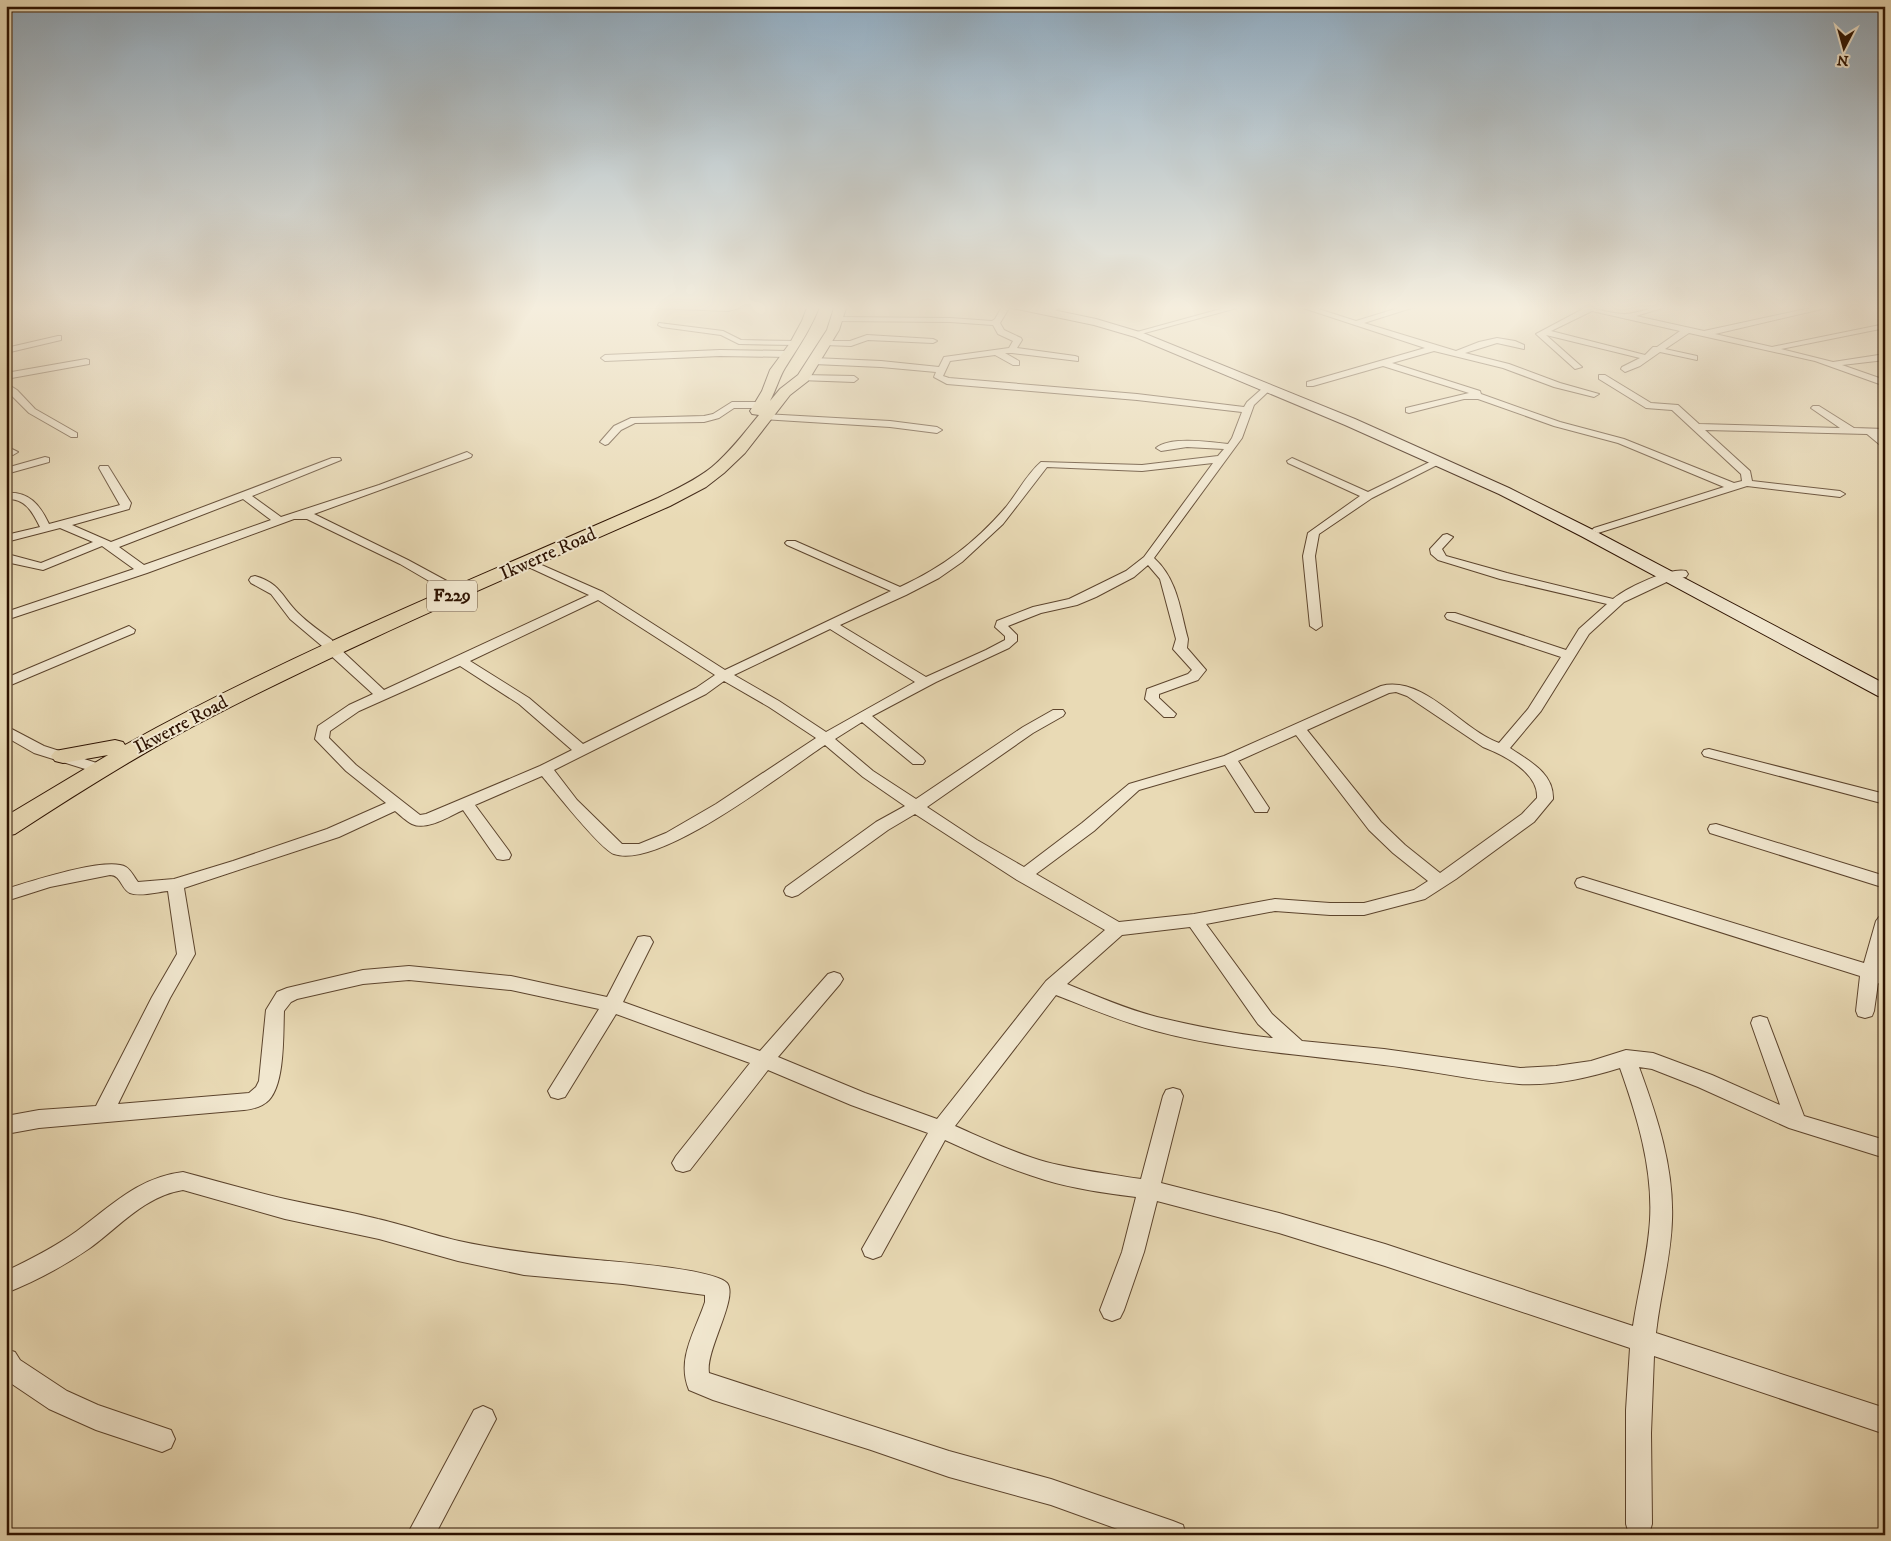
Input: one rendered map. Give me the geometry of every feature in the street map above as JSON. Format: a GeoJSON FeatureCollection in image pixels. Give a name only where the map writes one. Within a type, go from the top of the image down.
{"type":"FeatureCollection","features":[{"type":"Feature","properties":{"kind":"main road","name":"Ikwerre Road"},"geometry":{"type":"LineString","coordinates":[[94,767],[115,747],[229,689],[528,563],[664,502],[700,483],[728,461],[781,390],[778,377]]}},
{"type":"Feature","properties":{"kind":"main road"},"geometry":{"type":"LineString","coordinates":[[781,390],[788,377]]}},
{"type":"Feature","properties":{"kind":"main road"},"geometry":{"type":"LineString","coordinates":[[781,390],[790,377]]}},
{"type":"Feature","properties":{"kind":"main road","name":"Ikwerre Road"},"geometry":{"type":"LineString","coordinates":[[6,828],[94,767],[330,646],[452,588],[669,493],[709,468],[724,454],[781,390],[796,377]]}},
{"type":"Feature","properties":{"kind":"main road"},"geometry":{"type":"LineString","coordinates":[[1241,377],[1350,422],[1504,491],[1676,575],[1885,684]]}},
{"type":"Feature","properties":{"kind":"main road"},"geometry":{"type":"LineString","coordinates":[[1257,377],[1384,430],[1527,495],[1598,530],[1820,659],[1885,692]]}},
{"type":"Feature","properties":{"kind":"main road"},"geometry":{"type":"LineString","coordinates":[[60,763],[115,747]]}},
{"type":"Feature","properties":{"kind":"main road","name":"Ikwerre Road"},"geometry":{"type":"LineString","coordinates":[[6,814],[60,763],[94,767]]}},
{"type":"Feature","properties":{"kind":"street"},"geometry":{"type":"LineString","coordinates":[[939,377],[939,379],[947,381],[1137,397],[1247,410]]}},
{"type":"Feature","properties":{"kind":"street"},"geometry":{"type":"LineString","coordinates":[[1310,384],[1335,377]]}},
{"type":"Feature","properties":{"kind":"street"},"geometry":{"type":"LineString","coordinates":[[1426,377],[1547,416]]}},
{"type":"Feature","properties":{"kind":"street"},"geometry":{"type":"LineString","coordinates":[[1535,377],[1557,385],[1594,394]]}},
{"type":"Feature","properties":{"kind":"street"},"geometry":{"type":"LineString","coordinates":[[1602,377],[1649,406],[1675,407],[1746,473],[1748,479],[1746,483]]}},
{"type":"Feature","properties":{"kind":"street"},"geometry":{"type":"LineString","coordinates":[[1871,377],[1885,382]]}},
{"type":"Feature","properties":{"kind":"street"},"geometry":{"type":"LineString","coordinates":[[606,442],[614,430],[626,422],[642,419],[704,419],[716,416],[732,405],[781,390],[854,379]]}},
{"type":"Feature","properties":{"kind":"street"},"geometry":{"type":"LineString","coordinates":[[6,386],[20,396],[29,410],[60,425],[74,435]]}},
{"type":"Feature","properties":{"kind":"street"},"geometry":{"type":"LineString","coordinates":[[545,769],[572,803],[618,849],[628,852],[641,850],[676,834],[719,809],[863,716],[926,683],[1001,648],[1011,641],[1011,635],[1001,627],[1002,624],[1037,610],[1073,602],[1130,574],[1148,559],[1237,438],[1247,410],[1256,398],[1268,388]]}},
{"type":"Feature","properties":{"kind":"street"},"geometry":{"type":"LineString","coordinates":[[781,390],[890,424],[937,430]]}},
{"type":"Feature","properties":{"kind":"street"},"geometry":{"type":"LineString","coordinates":[[1409,410],[1464,396],[1479,396],[1557,424],[1621,441],[1734,487]]}},
{"type":"Feature","properties":{"kind":"street"},"geometry":{"type":"LineString","coordinates":[[1816,408],[1851,431]]}},
{"type":"Feature","properties":{"kind":"street"},"geometry":{"type":"LineString","coordinates":[[1696,427],[1885,432]]}},
{"type":"Feature","properties":{"kind":"street"},"geometry":{"type":"LineString","coordinates":[[1870,432],[1885,446]]}},
{"type":"Feature","properties":{"kind":"street"},"geometry":{"type":"LineString","coordinates":[[1161,448],[1194,443],[1230,447]]}},
{"type":"Feature","properties":{"kind":"street"},"geometry":{"type":"LineString","coordinates":[[6,616],[383,487],[467,455]]}},
{"type":"Feature","properties":{"kind":"street"},"geometry":{"type":"LineString","coordinates":[[599,595],[460,662],[354,708],[323,729],[322,738],[351,768],[417,820],[429,820],[467,805],[545,769],[701,691],[724,675],[902,592],[957,562],[974,548],[1005,515],[1045,464],[1142,468],[1222,458]]}},
{"type":"Feature","properties":{"kind":"street"},"geometry":{"type":"LineString","coordinates":[[6,471],[45,460]]}},
{"type":"Feature","properties":{"kind":"street"},"geometry":{"type":"LineString","coordinates":[[6,559],[12,558],[34,567],[42,566],[107,544],[161,529],[290,476],[336,460]]}},
{"type":"Feature","properties":{"kind":"street"},"geometry":{"type":"LineString","coordinates":[[1292,461],[1368,496]]}},
{"type":"Feature","properties":{"kind":"street"},"geometry":{"type":"LineString","coordinates":[[1316,626],[1309,556],[1314,533],[1368,496],[1438,462]]}},
{"type":"Feature","properties":{"kind":"street"},"geometry":{"type":"LineString","coordinates":[[6,539],[125,507],[126,503],[104,468]]}},
{"type":"Feature","properties":{"kind":"street"},"geometry":{"type":"LineString","coordinates":[[1598,530],[1746,483],[1840,494]]}},
{"type":"Feature","properties":{"kind":"street"},"geometry":{"type":"LineString","coordinates":[[6,496],[23,496],[35,507],[46,528]]}},
{"type":"Feature","properties":{"kind":"street"},"geometry":{"type":"LineString","coordinates":[[245,496],[280,521]]}},
{"type":"Feature","properties":{"kind":"street"},"geometry":{"type":"LineString","coordinates":[[300,515],[309,516],[452,588]]}},
{"type":"Feature","properties":{"kind":"street"},"geometry":{"type":"LineString","coordinates":[[61,524],[107,544],[143,570]]}},
{"type":"Feature","properties":{"kind":"street"},"geometry":{"type":"LineString","coordinates":[[1446,537],[1436,549],[1437,554],[1442,558],[1504,576],[1616,603]]}},
{"type":"Feature","properties":{"kind":"street"},"geometry":{"type":"LineString","coordinates":[[791,543],[902,592]]}},
{"type":"Feature","properties":{"kind":"street"},"geometry":{"type":"LineString","coordinates":[[1148,559],[1160,570],[1166,579],[1182,639],[1180,649],[1199,670],[1193,677],[1152,692],[1152,699],[1168,714]]}},
{"type":"Feature","properties":{"kind":"street"},"geometry":{"type":"LineString","coordinates":[[528,563],[599,595],[827,739],[868,774],[971,844],[1117,929]]}},
{"type":"Feature","properties":{"kind":"street"},"geometry":{"type":"LineString","coordinates":[[1502,750],[1534,711],[1584,632],[1616,603],[1641,588],[1676,575]]}},
{"type":"Feature","properties":{"kind":"street"},"geometry":{"type":"LineString","coordinates":[[255,580],[266,584],[276,591],[294,616],[330,646],[382,695]]}},
{"type":"Feature","properties":{"kind":"street"},"geometry":{"type":"LineString","coordinates":[[1451,616],[1570,656]]}},
{"type":"Feature","properties":{"kind":"street"},"geometry":{"type":"LineString","coordinates":[[832,625],[926,683]]}},
{"type":"Feature","properties":{"kind":"street"},"geometry":{"type":"LineString","coordinates":[[6,683],[129,630]]}},
{"type":"Feature","properties":{"kind":"street"},"geometry":{"type":"LineString","coordinates":[[460,662],[489,677],[542,713],[581,750]]}},
{"type":"Feature","properties":{"kind":"street"},"geometry":{"type":"LineString","coordinates":[[873,1249],[941,1129],[1053,986],[1117,929],[1194,920],[1275,905],[1330,909],[1364,909],[1419,895],[1528,818],[1545,799],[1545,786],[1525,765],[1502,750],[1488,744],[1412,693],[1397,688],[1386,689],[1229,759],[1134,787],[1088,827],[1023,876]]}},
{"type":"Feature","properties":{"kind":"street"},"geometry":{"type":"LineString","coordinates":[[792,891],[882,826],[917,806],[1028,730],[1058,713]]}},
{"type":"Feature","properties":{"kind":"street"},"geometry":{"type":"LineString","coordinates":[[863,716],[918,761]]}},
{"type":"Feature","properties":{"kind":"street"},"geometry":{"type":"LineString","coordinates":[[1299,729],[1376,826],[1399,849],[1440,882]]}},
{"type":"Feature","properties":{"kind":"street"},"geometry":{"type":"LineString","coordinates":[[6,730],[17,739],[60,763]]}},
{"type":"Feature","properties":{"kind":"street"},"geometry":{"type":"LineString","coordinates":[[1709,752],[1885,800]]}},
{"type":"Feature","properties":{"kind":"street"},"geometry":{"type":"LineString","coordinates":[[1229,759],[1261,808]]}},
{"type":"Feature","properties":{"kind":"street"},"geometry":{"type":"LineString","coordinates":[[6,895],[49,882],[110,869],[119,869],[134,888],[175,885],[333,833],[397,804]]}},
{"type":"Feature","properties":{"kind":"street"},"geometry":{"type":"LineString","coordinates":[[467,805],[504,854]]}},
{"type":"Feature","properties":{"kind":"street"},"geometry":{"type":"LineString","coordinates":[[1716,829],[1885,882]]}},
{"type":"Feature","properties":{"kind":"street"},"geometry":{"type":"LineString","coordinates":[[1584,883],[1877,975]]}},
{"type":"Feature","properties":{"kind":"street"},"geometry":{"type":"LineString","coordinates":[[102,1114],[137,1048],[160,998],[186,954],[175,885]]}},
{"type":"Feature","properties":{"kind":"street"},"geometry":{"type":"LineString","coordinates":[[1194,920],[1265,1018],[1295,1046]]}},
{"type":"Feature","properties":{"kind":"street"},"geometry":{"type":"LineString","coordinates":[[1864,1011],[1877,975],[1885,921]]}},
{"type":"Feature","properties":{"kind":"street"},"geometry":{"type":"LineString","coordinates":[[558,1091],[612,1005],[644,942]]}},
{"type":"Feature","properties":{"kind":"street"},"geometry":{"type":"LineString","coordinates":[[6,1124],[39,1119],[254,1100],[264,1093],[269,1081],[275,1010],[278,1003],[284,997],[294,993],[363,977],[409,973],[511,983],[612,1005],[764,1060],[858,1099],[941,1129],[1007,1158],[1045,1171],[1083,1180],[1150,1190],[1278,1223],[1385,1255],[1642,1342],[1885,1421]]}},
{"type":"Feature","properties":{"kind":"street"},"geometry":{"type":"LineString","coordinates":[[683,1163],[764,1060],[834,979]]}},
{"type":"Feature","properties":{"kind":"street"},"geometry":{"type":"LineString","coordinates":[[1053,986],[1112,1010],[1156,1024],[1250,1043],[1295,1046],[1520,1076],[1574,1072],[1626,1058],[1653,1061],[1676,1069],[1796,1122],[1885,1149]]}},
{"type":"Feature","properties":{"kind":"street"},"geometry":{"type":"LineString","coordinates":[[1760,1024],[1796,1122]]}},
{"type":"Feature","properties":{"kind":"street"},"geometry":{"type":"LineString","coordinates":[[1626,1058],[1645,1112],[1657,1158],[1661,1204],[1655,1268],[1642,1342],[1638,1452],[1639,1524]]}},
{"type":"Feature","properties":{"kind":"street"},"geometry":{"type":"LineString","coordinates":[[1112,1310],[1133,1252],[1173,1096]]}},
{"type":"Feature","properties":{"kind":"street"},"geometry":{"type":"LineString","coordinates":[[6,1282],[47,1262],[84,1239],[139,1197],[170,1181],[183,1181],[458,1251],[524,1264],[623,1273],[709,1285],[720,1292],[698,1351],[695,1371],[698,1381],[713,1388],[871,1436],[949,1464],[1051,1492],[1173,1535]]}},
{"type":"Feature","properties":{"kind":"street"},"geometry":{"type":"LineString","coordinates":[[6,1362],[11,1369],[58,1400],[96,1418],[162,1439]]}},
{"type":"Feature","properties":{"kind":"street"},"geometry":{"type":"LineString","coordinates":[[420,1535],[483,1420]]}}]}
